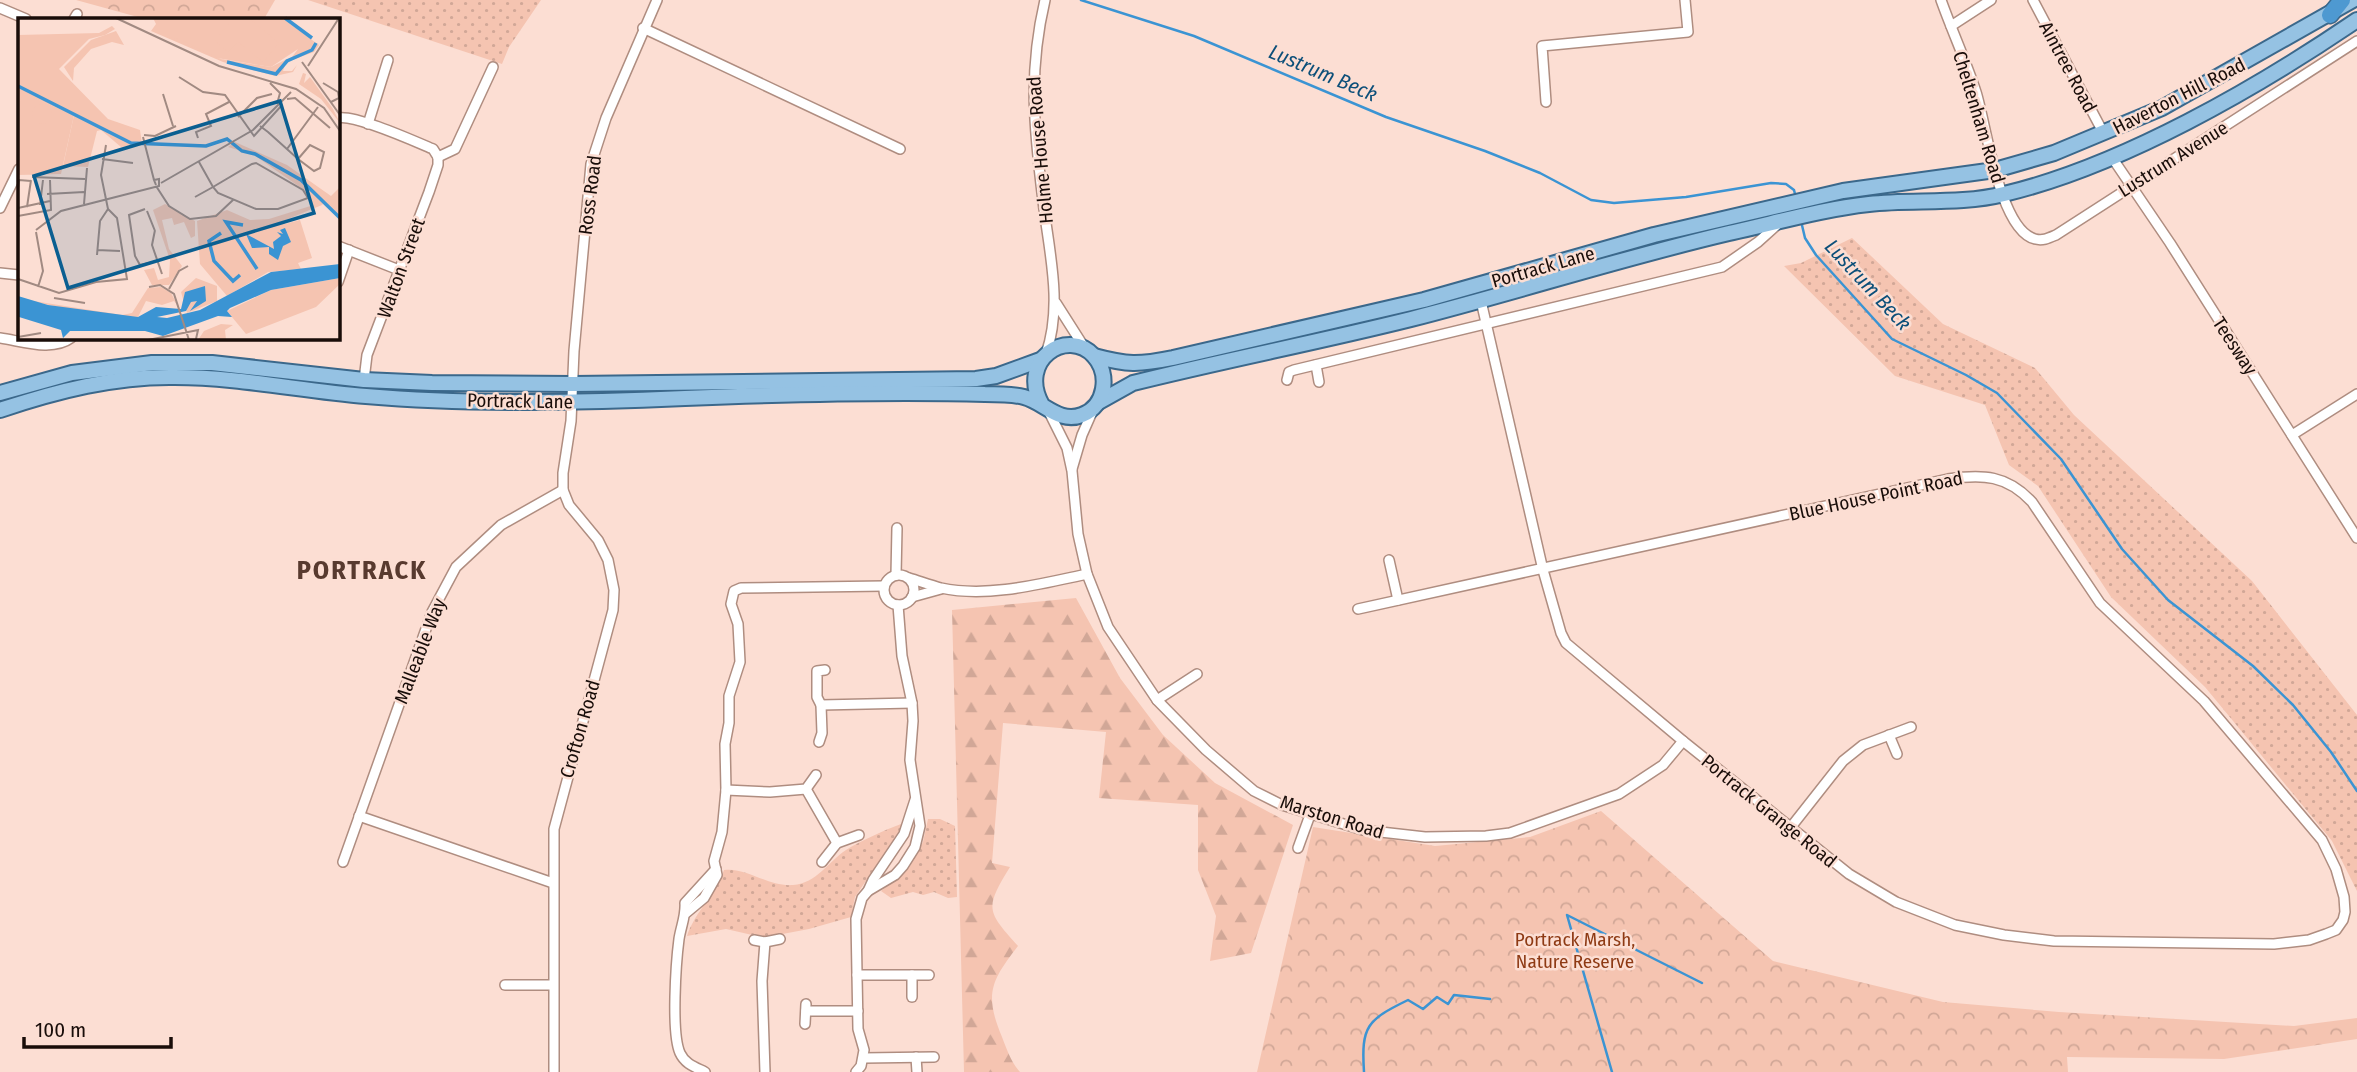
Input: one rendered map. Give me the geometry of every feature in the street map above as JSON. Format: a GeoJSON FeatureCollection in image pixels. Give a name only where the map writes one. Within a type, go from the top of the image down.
{"type":"FeatureCollection","features":[{"type":"Feature","properties":{"kind":"highway"},"geometry":{"type":"LineString","coordinates":[[2330,15],[2342,0]]}},
{"type":"Feature","properties":{"kind":"main road","name":"Haverton Hill Road"},"geometry":{"type":"LineString","coordinates":[[1995,170],[2054,153],[2162,108],[2353,0]]}},
{"type":"Feature","properties":{"kind":"main road","name":"Haverton Hill Road"},"geometry":{"type":"LineString","coordinates":[[2002,195],[2111,156],[2241,92],[2357,20]]}},
{"type":"Feature","properties":{"kind":"main road","name":"Portrack Lane"},"geometry":{"type":"LineString","coordinates":[[0,393],[72,373],[152,363],[212,363],[364,380],[572,384],[976,379],[996,376],[1043,358],[1059,347],[1071,346],[1121,363],[1139,364],[1424,300],[1654,235],[1784,205],[1870,186],[1995,170]]}},
{"type":"Feature","properties":{"kind":"main road","name":"Portrack Lane"},"geometry":{"type":"LineString","coordinates":[[0,410],[33,398],[103,382],[177,376],[377,397],[572,402],[773,394],[986,394],[1025,397],[1069,417],[1083,414],[1133,383],[1481,301],[1674,246],[1819,212],[1868,204],[2002,195]]}},
{"type":"Feature","properties":{"kind":"main road"},"geometry":{"type":"LineString","coordinates":[[1090,354],[1103,370],[1105,386],[1096,404]]}},
{"type":"Feature","properties":{"kind":"main road"},"geometry":{"type":"LineString","coordinates":[[1043,358],[1034,378],[1035,392],[1045,407]]}},
{"type":"Feature","properties":{"kind":"street","name":"Ross Road"},"geometry":{"type":"LineString","coordinates":[[572,402],[591,164],[606,118],[657,0]]}},
{"type":"Feature","properties":{"kind":"street"},"geometry":{"type":"LineString","coordinates":[[1546,102],[1542,46],[1688,32],[1685,0]]}},
{"type":"Feature","properties":{"kind":"street","name":"Cheltenham Road"},"geometry":{"type":"LineString","coordinates":[[1941,0],[1976,92],[2002,195]]}},
{"type":"Feature","properties":{"kind":"street"},"geometry":{"type":"LineString","coordinates":[[1951,26],[1991,0]]}},
{"type":"Feature","properties":{"kind":"street","name":"Aintree Road"},"geometry":{"type":"LineString","coordinates":[[2033,0],[2104,134]]}},
{"type":"Feature","properties":{"kind":"street","name":"Holme House Road"},"geometry":{"type":"LineString","coordinates":[[1043,358],[1053,329],[1055,301],[1032,86],[1044,1]]}},
{"type":"Feature","properties":{"kind":"street"},"geometry":{"type":"LineString","coordinates":[[0,8],[24,18]]}},
{"type":"Feature","properties":{"kind":"street"},"geometry":{"type":"LineString","coordinates":[[643,28],[900,149]]}},
{"type":"Feature","properties":{"kind":"street","name":"Lustrum Avenue"},"geometry":{"type":"LineString","coordinates":[[2002,195],[2018,227],[2033,239],[2047,239],[2357,41]]}},
{"type":"Feature","properties":{"kind":"street"},"geometry":{"type":"LineString","coordinates":[[368,124],[388,60]]}},
{"type":"Feature","properties":{"kind":"street"},"geometry":{"type":"LineString","coordinates":[[340,117],[345,116],[433,149],[439,157],[455,149],[493,67]]}},
{"type":"Feature","properties":{"kind":"street","name":"Teesway"},"geometry":{"type":"LineString","coordinates":[[2111,156],[2357,538]]}},
{"type":"Feature","properties":{"kind":"street","name":"Walton Street"},"geometry":{"type":"LineString","coordinates":[[364,380],[368,355],[439,157]]}},
{"type":"Feature","properties":{"kind":"street"},"geometry":{"type":"LineString","coordinates":[[0,208],[18,171]]}},
{"type":"Feature","properties":{"kind":"street","name":"Portrack Lane"},"geometry":{"type":"LineString","coordinates":[[1287,380],[1289,372],[1316,365],[1715,270],[1729,264],[1784,221]]}},
{"type":"Feature","properties":{"kind":"street"},"geometry":{"type":"LineString","coordinates":[[340,247],[400,270]]}},
{"type":"Feature","properties":{"kind":"street"},"geometry":{"type":"LineString","coordinates":[[340,276],[349,250]]}},
{"type":"Feature","properties":{"kind":"street"},"geometry":{"type":"LineString","coordinates":[[0,274],[18,275]]}},
{"type":"Feature","properties":{"kind":"street","name":"Holme House Road"},"geometry":{"type":"LineString","coordinates":[[1055,301],[1090,354]]}},
{"type":"Feature","properties":{"kind":"street","name":"Portrack Grange Road"},"geometry":{"type":"LineString","coordinates":[[1481,301],[1543,570],[1566,643],[1849,874],[1896,902],[1955,925],[2054,941],[2274,944],[2309,940],[2336,930],[2343,920]]}},
{"type":"Feature","properties":{"kind":"street"},"geometry":{"type":"LineString","coordinates":[[0,338],[52,346],[68,340]]}},
{"type":"Feature","properties":{"kind":"street"},"geometry":{"type":"LineString","coordinates":[[1316,365],[1319,382]]}},
{"type":"Feature","properties":{"kind":"street"},"geometry":{"type":"LineString","coordinates":[[2292,435],[2357,394]]}},
{"type":"Feature","properties":{"kind":"street"},"geometry":{"type":"LineString","coordinates":[[563,490],[572,402]]}},
{"type":"Feature","properties":{"kind":"street","name":"Marston Road"},"geometry":{"type":"LineString","coordinates":[[1072,471],[1082,435],[1096,404]]}},
{"type":"Feature","properties":{"kind":"street","name":"Marston Road"},"geometry":{"type":"LineString","coordinates":[[1045,407],[1067,447],[1078,534],[1087,574],[1108,627],[1157,700],[1206,750],[1254,791],[1282,805],[1363,830],[1425,838],[1486,836],[1510,833],[1619,794],[1663,765],[1683,741]]}},
{"type":"Feature","properties":{"kind":"street","name":"Blue House Point Road"},"geometry":{"type":"LineString","coordinates":[[1357,609],[1948,479],[1981,475],[2003,481],[2020,489],[2032,502],[2100,603],[2204,701],[2322,840],[2336,869],[2344,897],[2346,912],[2343,920]]}},
{"type":"Feature","properties":{"kind":"street","name":"Malleable Way"},"geometry":{"type":"LineString","coordinates":[[343,862],[432,612],[456,567],[502,525],[563,490]]}},
{"type":"Feature","properties":{"kind":"street","name":"Crofton Road"},"geometry":{"type":"LineString","coordinates":[[554,1072],[553,847],[559,804],[613,610],[614,590],[608,560],[598,540],[569,505],[563,490]]}},
{"type":"Feature","properties":{"kind":"street"},"geometry":{"type":"LineString","coordinates":[[896,575],[897,528]]}},
{"type":"Feature","properties":{"kind":"street"},"geometry":{"type":"LineString","coordinates":[[1389,560],[1398,600]]}},
{"type":"Feature","properties":{"kind":"street"},"geometry":{"type":"LineString","coordinates":[[942,588],[912,597],[906,603],[898,605],[888,601],[884,593],[888,578],[896,575],[942,588],[1001,590],[1087,574]]}},
{"type":"Feature","properties":{"kind":"street"},"geometry":{"type":"LineString","coordinates":[[909,579],[914,588],[912,597]]}},
{"type":"Feature","properties":{"kind":"street"},"geometry":{"type":"LineString","coordinates":[[705,1072],[689,1065],[681,1054],[677,1039],[679,940],[686,914],[685,902],[716,869],[714,861],[722,832],[729,696],[740,662],[738,624],[732,596],[734,591],[741,588],[884,586]]}},
{"type":"Feature","properties":{"kind":"street"},"geometry":{"type":"LineString","coordinates":[[868,891],[895,875],[909,858],[920,826],[910,760],[912,703],[902,656],[898,605]]}},
{"type":"Feature","properties":{"kind":"street"},"geometry":{"type":"LineString","coordinates":[[819,742],[822,733],[817,671],[825,670]]}},
{"type":"Feature","properties":{"kind":"street"},"geometry":{"type":"LineString","coordinates":[[1157,700],[1197,674]]}},
{"type":"Feature","properties":{"kind":"street"},"geometry":{"type":"LineString","coordinates":[[821,705],[912,703]]}},
{"type":"Feature","properties":{"kind":"street"},"geometry":{"type":"LineString","coordinates":[[1791,827],[1843,761],[1863,745],[1911,727]]}},
{"type":"Feature","properties":{"kind":"street"},"geometry":{"type":"LineString","coordinates":[[1889,735],[1897,754]]}},
{"type":"Feature","properties":{"kind":"street"},"geometry":{"type":"LineString","coordinates":[[726,790],[770,792],[806,789],[816,775]]}},
{"type":"Feature","properties":{"kind":"street"},"geometry":{"type":"LineString","coordinates":[[806,789],[837,843]]}},
{"type":"Feature","properties":{"kind":"street"},"geometry":{"type":"LineString","coordinates":[[856,1072],[864,1058],[864,1042],[858,1030],[856,919],[862,898],[904,834],[915,799]]}},
{"type":"Feature","properties":{"kind":"street"},"geometry":{"type":"LineString","coordinates":[[1298,848],[1310,815]]}},
{"type":"Feature","properties":{"kind":"street"},"geometry":{"type":"LineString","coordinates":[[359,816],[553,883]]}},
{"type":"Feature","properties":{"kind":"street"},"geometry":{"type":"LineString","coordinates":[[822,862],[837,843],[859,835]]}},
{"type":"Feature","properties":{"kind":"street"},"geometry":{"type":"LineString","coordinates":[[754,940],[765,942],[780,939]]}},
{"type":"Feature","properties":{"kind":"street"},"geometry":{"type":"LineString","coordinates":[[765,942],[762,981],[765,1072]]}},
{"type":"Feature","properties":{"kind":"street"},"geometry":{"type":"LineString","coordinates":[[857,975],[929,975]]}},
{"type":"Feature","properties":{"kind":"street"},"geometry":{"type":"LineString","coordinates":[[912,975],[912,997]]}},
{"type":"Feature","properties":{"kind":"street"},"geometry":{"type":"LineString","coordinates":[[505,985],[553,985]]}},
{"type":"Feature","properties":{"kind":"street"},"geometry":{"type":"LineString","coordinates":[[805,1024],[806,1008],[858,1011]]}},
{"type":"Feature","properties":{"kind":"street"},"geometry":{"type":"LineString","coordinates":[[916,1057],[917,1072]]}},
{"type":"Feature","properties":{"kind":"street"},"geometry":{"type":"LineString","coordinates":[[864,1058],[933,1057]]}},
{"type":"Feature","properties":{"kind":"green space"},"geometry":{"type":"Polygon","coordinates":[[[76,0],[275,0],[265,18],[141,18],[76,0]]]}},
{"type":"Feature","properties":{"kind":"green space"},"geometry":{"type":"Polygon","coordinates":[[[308,0],[541,0],[509,47],[502,64],[308,0]]]}},
{"type":"Feature","properties":{"kind":"green space"},"geometry":{"type":"Polygon","coordinates":[[[1852,238],[1943,324],[2035,368],[2074,415],[2252,581],[2357,715],[2357,891],[2332,841],[2205,687],[2111,597],[2038,486],[2009,465],[1985,405],[1895,376],[1784,266],[1801,263],[1852,238]]]}},
{"type":"Feature","properties":{"kind":"green space"},"geometry":{"type":"Polygon","coordinates":[[[1076,598],[1120,678],[1163,735],[1215,783],[1293,825],[1251,953],[1210,961],[1216,916],[1198,870],[1198,805],[1099,798],[1106,732],[1003,723],[992,863],[1010,867],[996,892],[993,909],[1000,925],[1018,946],[996,979],[992,999],[996,1022],[1020,1072],[964,1072],[952,610],[1076,598]]]}},
{"type":"Feature","properties":{"kind":"green space","name":"Portrack Marsh, Nature Reserve"},"geometry":{"type":"Polygon","coordinates":[[[1601,811],[1773,961],[1943,1002],[2294,1026],[2357,1018],[2357,1039],[2224,1059],[2067,1057],[2068,1072],[1257,1072],[1313,827],[1435,846],[1530,837],[1601,811]]]}},
{"type":"Feature","properties":{"kind":"green space"},"geometry":{"type":"Polygon","coordinates":[[[928,819],[940,819],[955,826],[957,897],[948,898],[934,892],[923,895],[913,892],[891,898],[881,891],[910,866],[923,842],[928,819]]]}},
{"type":"Feature","properties":{"kind":"green space"},"geometry":{"type":"Polygon","coordinates":[[[903,825],[899,832],[855,897],[851,917],[772,936],[761,937],[726,929],[687,936],[724,870],[741,871],[784,885],[801,883],[816,876],[852,847],[903,825]]]}},
{"type":"Feature","properties":{"kind":"waterway","name":"Lustrum Beck"},"geometry":{"type":"LineString","coordinates":[[1081,0],[1194,36],[1386,117],[1540,173],[1591,200],[1614,203],[1686,197],[1771,183],[1786,184],[1794,190],[1796,198]]}},
{"type":"Feature","properties":{"kind":"waterway","name":"Lustrum Beck"},"geometry":{"type":"LineString","coordinates":[[1801,221],[1805,238],[1816,255],[1892,339],[1997,393],[2061,459],[2122,549],[2168,600],[2253,666],[2293,705],[2331,752],[2357,791]]}},
{"type":"Feature","properties":{"kind":"waterway"},"geometry":{"type":"LineString","coordinates":[[1612,1072],[1567,915],[1702,983]]}},
{"type":"Feature","properties":{"kind":"waterway"},"geometry":{"type":"LineString","coordinates":[[1364,1072],[1366,1034],[1375,1019],[1383,1013],[1408,1000],[1423,1009],[1437,997],[1448,1004],[1454,995],[1490,999]]}},
{"type":"Feature","properties":{"kind":"district","name":"PORTRACK"},"geometry":{"type":"Point","coordinates":[362,570]}}]}
